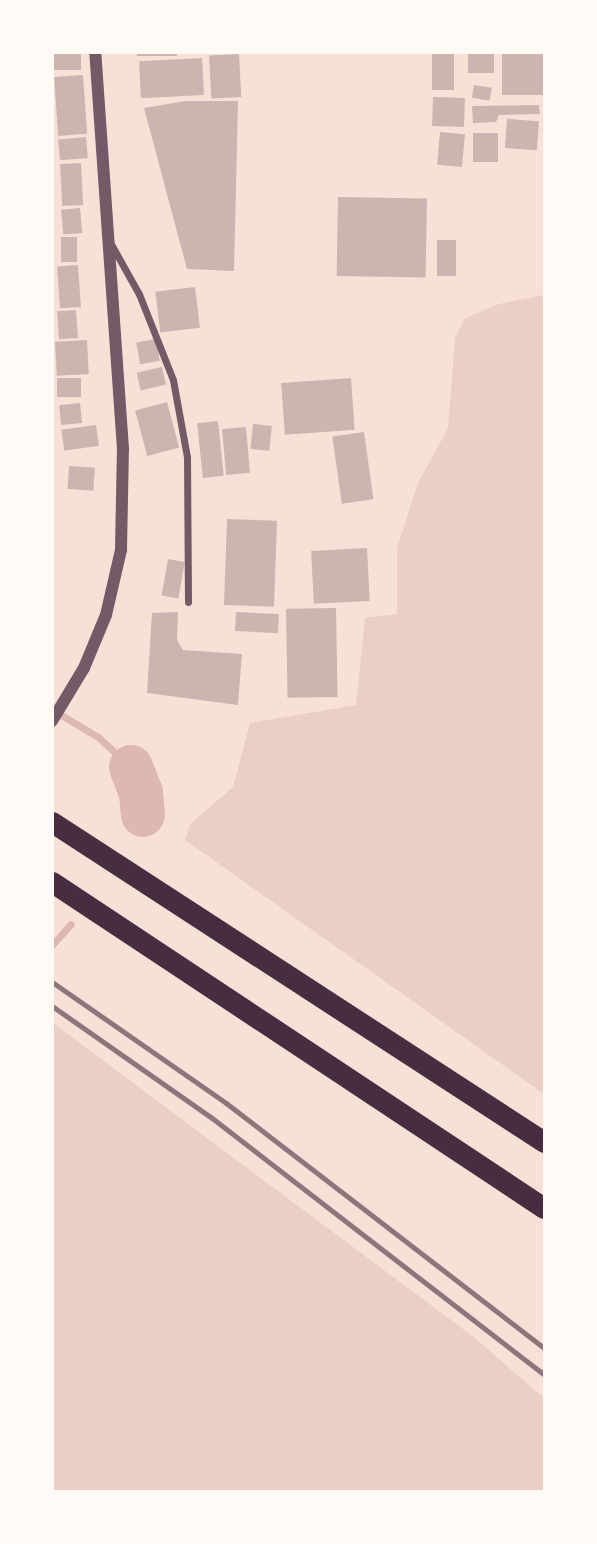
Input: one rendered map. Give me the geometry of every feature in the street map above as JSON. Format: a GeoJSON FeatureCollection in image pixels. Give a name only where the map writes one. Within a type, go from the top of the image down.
{"type":"FeatureCollection","features":[{"type":"Feature","properties":{"kind":"highway"},"geometry":{"type":"LineString","coordinates":[[52,822],[544,1142]]}},
{"type":"Feature","properties":{"kind":"highway"},"geometry":{"type":"LineString","coordinates":[[52,881],[544,1208]]}},
{"type":"Feature","properties":{"kind":"street"},"geometry":{"type":"LineString","coordinates":[[52,721],[63,706],[106,615],[121,550],[123,449],[95,52]]}},
{"type":"Feature","properties":{"kind":"street"},"geometry":{"type":"LineString","coordinates":[[110,241],[139,294],[173,380],[187,457],[188,602]]}},
{"type":"Feature","properties":{"kind":"shaded area"},"geometry":{"type":"Polygon","coordinates":[[[544,295],[544,1094],[185,840],[190,824],[233,787],[250,723],[356,705],[365,618],[397,614],[397,548],[418,483],[448,428],[455,338],[465,318],[499,304],[544,295]]]}},
{"type":"Feature","properties":{"kind":"shaded area"},"geometry":{"type":"Polygon","coordinates":[[[53,1023],[475,1338],[544,1398],[544,1491],[53,1491],[53,1023]]]}},
{"type":"Feature","properties":{"kind":"building"},"geometry":{"type":"Polygon","coordinates":[[[53,52],[81,52],[81,70],[53,70],[53,52]]]}},
{"type":"Feature","properties":{"kind":"building"},"geometry":{"type":"Polygon","coordinates":[[[137,52],[177,52],[177,56],[137,56],[137,52]]]}},
{"type":"Feature","properties":{"kind":"building"},"geometry":{"type":"Polygon","coordinates":[[[432,52],[454,52],[454,90],[432,90],[432,52]]]}},
{"type":"Feature","properties":{"kind":"building"},"geometry":{"type":"Polygon","coordinates":[[[468,52],[494,52],[494,73],[468,73],[468,52]]]}},
{"type":"Feature","properties":{"kind":"building"},"geometry":{"type":"Polygon","coordinates":[[[502,52],[544,52],[544,95],[502,95],[502,52]]]}},
{"type":"Feature","properties":{"kind":"building"},"geometry":{"type":"Polygon","coordinates":[[[239,54],[241,97],[211,99],[209,56],[239,54]]]}},
{"type":"Feature","properties":{"kind":"building"},"geometry":{"type":"Polygon","coordinates":[[[202,58],[204,95],[141,98],[139,61],[202,58]]]}},
{"type":"Feature","properties":{"kind":"building"},"geometry":{"type":"Polygon","coordinates":[[[83,75],[87,134],[58,136],[54,77],[83,75]]]}},
{"type":"Feature","properties":{"kind":"building"},"geometry":{"type":"Polygon","coordinates":[[[474,85],[492,88],[490,101],[472,98],[474,85]]]}},
{"type":"Feature","properties":{"kind":"building"},"geometry":{"type":"Polygon","coordinates":[[[433,97],[465,98],[464,127],[432,126],[433,97]]]}},
{"type":"Feature","properties":{"kind":"building"},"geometry":{"type":"Polygon","coordinates":[[[186,101],[238,101],[234,271],[187,269],[144,108],[186,101]]]}},
{"type":"Feature","properties":{"kind":"building"},"geometry":{"type":"Polygon","coordinates":[[[539,105],[540,114],[499,115],[496,122],[473,123],[472,106],[539,105]]]}},
{"type":"Feature","properties":{"kind":"building"},"geometry":{"type":"Polygon","coordinates":[[[507,119],[539,121],[537,150],[505,148],[507,119]]]}},
{"type":"Feature","properties":{"kind":"building"},"geometry":{"type":"Polygon","coordinates":[[[440,132],[465,134],[462,167],[437,165],[440,132]]]}},
{"type":"Feature","properties":{"kind":"building"},"geometry":{"type":"Polygon","coordinates":[[[473,133],[498,133],[498,162],[473,162],[473,133]]]}},
{"type":"Feature","properties":{"kind":"building"},"geometry":{"type":"Polygon","coordinates":[[[86,137],[88,158],[60,160],[58,139],[86,137]]]}},
{"type":"Feature","properties":{"kind":"building"},"geometry":{"type":"Polygon","coordinates":[[[81,163],[83,205],[62,206],[60,164],[81,163]]]}},
{"type":"Feature","properties":{"kind":"building"},"geometry":{"type":"Polygon","coordinates":[[[338,197],[427,199],[426,278],[337,276],[338,197]]]}},
{"type":"Feature","properties":{"kind":"building"},"geometry":{"type":"Polygon","coordinates":[[[80,208],[82,233],[63,235],[61,210],[80,208]]]}},
{"type":"Feature","properties":{"kind":"building"},"geometry":{"type":"Polygon","coordinates":[[[61,237],[77,237],[77,262],[61,262],[61,237]]]}},
{"type":"Feature","properties":{"kind":"building"},"geometry":{"type":"Polygon","coordinates":[[[437,240],[456,240],[456,276],[437,276],[437,240]]]}},
{"type":"Feature","properties":{"kind":"building"},"geometry":{"type":"Polygon","coordinates":[[[78,265],[81,307],[60,308],[57,266],[78,265]]]}},
{"type":"Feature","properties":{"kind":"building"},"geometry":{"type":"Polygon","coordinates":[[[195,287],[200,328],[160,333],[155,292],[195,287]]]}},
{"type":"Feature","properties":{"kind":"building"},"geometry":{"type":"Polygon","coordinates":[[[76,310],[78,338],[59,339],[57,311],[76,310]]]}},
{"type":"Feature","properties":{"kind":"building"},"geometry":{"type":"Polygon","coordinates":[[[156,339],[160,361],[140,364],[136,342],[156,339]]]}},
{"type":"Feature","properties":{"kind":"building"},"geometry":{"type":"Polygon","coordinates":[[[87,340],[89,374],[57,376],[55,342],[87,340]]]}},
{"type":"Feature","properties":{"kind":"building"},"geometry":{"type":"Polygon","coordinates":[[[162,367],[166,385],[141,390],[137,373],[162,367]]]}},
{"type":"Feature","properties":{"kind":"building"},"geometry":{"type":"Polygon","coordinates":[[[57,378],[81,378],[81,397],[57,397],[57,378]]]}},
{"type":"Feature","properties":{"kind":"building"},"geometry":{"type":"Polygon","coordinates":[[[351,378],[355,430],[285,435],[281,383],[351,378]]]}},
{"type":"Feature","properties":{"kind":"building"},"geometry":{"type":"Polygon","coordinates":[[[167,402],[179,447],[147,456],[135,411],[167,402]]]}},
{"type":"Feature","properties":{"kind":"building"},"geometry":{"type":"Polygon","coordinates":[[[80,403],[82,423],[61,425],[59,405],[80,403]]]}},
{"type":"Feature","properties":{"kind":"building"},"geometry":{"type":"Polygon","coordinates":[[[218,421],[224,476],[203,478],[197,423],[218,421]]]}},
{"type":"Feature","properties":{"kind":"building"},"geometry":{"type":"Polygon","coordinates":[[[253,424],[272,426],[269,451],[250,449],[253,424]]]}},
{"type":"Feature","properties":{"kind":"building"},"geometry":{"type":"Polygon","coordinates":[[[96,425],[99,446],[64,451],[61,430],[96,425]]]}},
{"type":"Feature","properties":{"kind":"building"},"geometry":{"type":"Polygon","coordinates":[[[246,427],[250,473],[226,475],[222,429],[246,427]]]}},
{"type":"Feature","properties":{"kind":"building"},"geometry":{"type":"Polygon","coordinates":[[[364,432],[373,499],[342,504],[332,436],[364,432]]]}},
{"type":"Feature","properties":{"kind":"building"},"geometry":{"type":"Polygon","coordinates":[[[69,466],[95,468],[93,491],[67,489],[69,466]]]}},
{"type":"Feature","properties":{"kind":"building"},"geometry":{"type":"Polygon","coordinates":[[[227,519],[277,521],[274,607],[224,605],[227,519]]]}},
{"type":"Feature","properties":{"kind":"building"},"geometry":{"type":"Polygon","coordinates":[[[367,548],[370,601],[314,604],[311,551],[367,548]]]}},
{"type":"Feature","properties":{"kind":"building"},"geometry":{"type":"Polygon","coordinates":[[[168,559],[185,562],[178,598],[162,595],[168,559]]]}},
{"type":"Feature","properties":{"kind":"building"},"geometry":{"type":"Polygon","coordinates":[[[336,608],[338,697],[288,698],[286,609],[336,608]]]}},
{"type":"Feature","properties":{"kind":"building"},"geometry":{"type":"Polygon","coordinates":[[[178,612],[177,640],[183,650],[242,654],[238,705],[147,693],[152,613],[178,612]]]}},
{"type":"Feature","properties":{"kind":"building"},"geometry":{"type":"Polygon","coordinates":[[[236,612],[279,614],[278,633],[235,631],[236,612]]]}},
{"type":"Feature","properties":{"kind":"waterway"},"geometry":{"type":"LineString","coordinates":[[56,712],[98,737],[131,767]]}},
{"type":"Feature","properties":{"kind":"waterway"},"geometry":{"type":"LineString","coordinates":[[131,767],[141,793],[143,815]]}},
{"type":"Feature","properties":{"kind":"waterway"},"geometry":{"type":"LineString","coordinates":[[52,945],[71,924]]}},
{"type":"Feature","properties":{"kind":"railway"},"geometry":{"type":"LineString","coordinates":[[52,982],[226,1103],[544,1348]]}},
{"type":"Feature","properties":{"kind":"railway"},"geometry":{"type":"LineString","coordinates":[[52,1006],[212,1118],[544,1375]]}}]}
